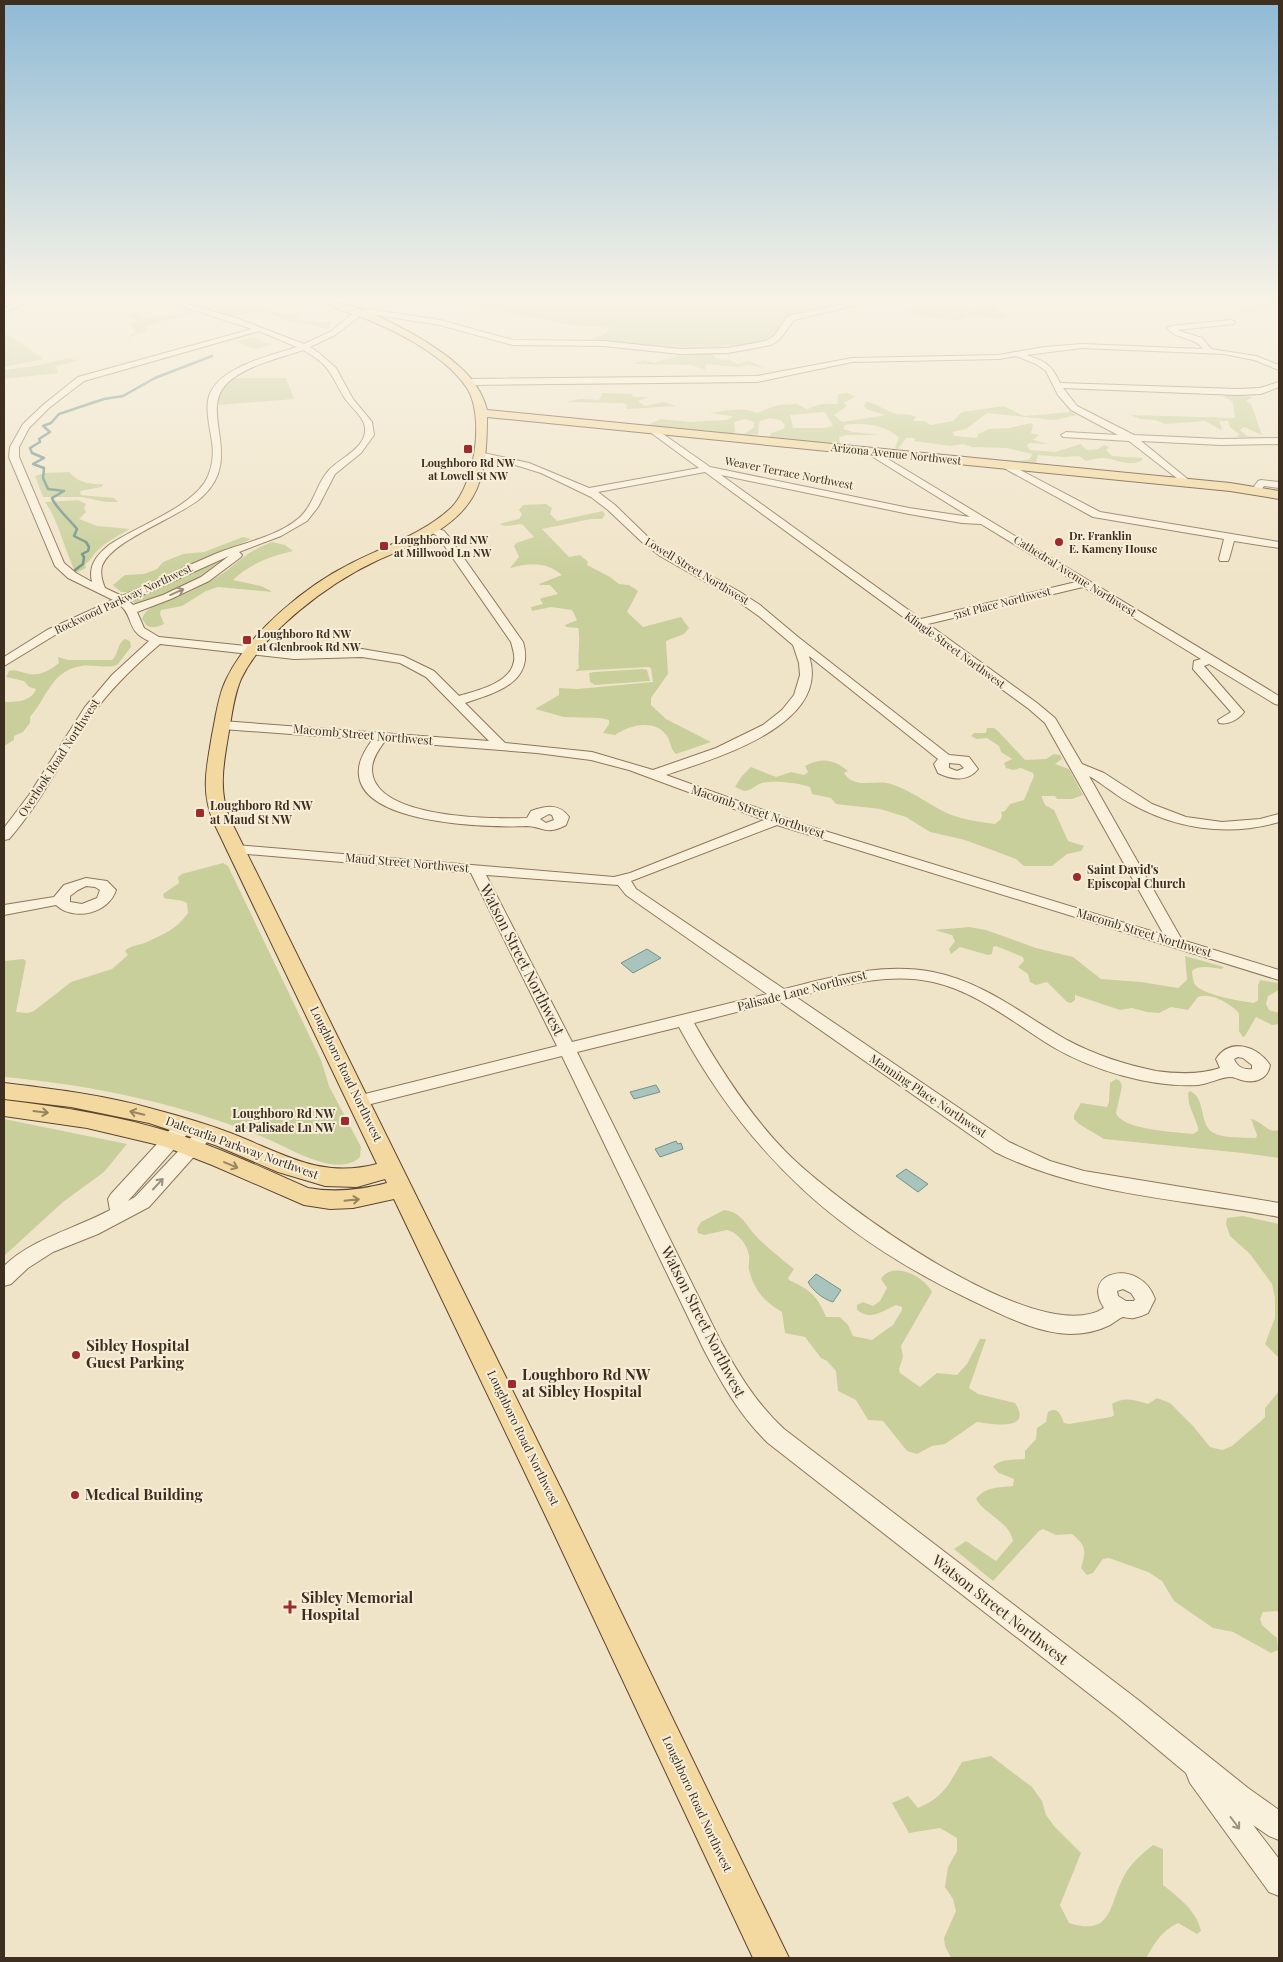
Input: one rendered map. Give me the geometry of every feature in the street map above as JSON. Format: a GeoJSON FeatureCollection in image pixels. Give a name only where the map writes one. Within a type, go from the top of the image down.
{"type":"FeatureCollection","features":[{"type":"Feature","properties":{"kind":"main road","name":"Loughboro Road Northwest"},"geometry":{"type":"LineString","coordinates":[[476,394],[482,413],[479,455],[476,478],[468,497],[431,530],[355,566],[328,582],[274,628],[252,651],[234,680],[222,725],[214,776],[214,793],[220,814],[236,849],[559,1514],[771,1958]]}},
{"type":"Feature","properties":{"kind":"main road","name":"Arizona Avenue Northwest"},"geometry":{"type":"LineString","coordinates":[[482,413],[1187,483],[1279,495]]}},
{"type":"Feature","properties":{"kind":"main road","name":"Dalecarlia Parkway Northwest"},"geometry":{"type":"LineString","coordinates":[[4,1091],[56,1096],[109,1106],[199,1141],[304,1196],[356,1200],[396,1178]]}},
{"type":"Feature","properties":{"kind":"main road","name":"Dalecarlia Parkway Northwest"},"geometry":{"type":"LineString","coordinates":[[4,1108],[177,1133]]}},
{"type":"Feature","properties":{"kind":"street"},"geometry":{"type":"LineString","coordinates":[[63,394],[24,428],[9,446],[61,566],[72,576],[122,600],[131,610],[136,628],[142,633],[157,640],[252,651],[300,655],[362,653],[393,657],[410,662],[426,670],[501,746]]}},
{"type":"Feature","properties":{"kind":"street"},"geometry":{"type":"LineString","coordinates":[[100,588],[95,573],[103,555],[117,543],[182,507],[198,495],[210,481],[217,463],[216,434],[211,401],[214,394]]}},
{"type":"Feature","properties":{"kind":"street","name":"Rockwood Parkway Northwest"},"geometry":{"type":"LineString","coordinates":[[4,662],[63,626],[181,572],[226,553],[248,547],[293,526],[306,517],[327,479],[364,444],[370,434],[368,422],[346,394]]}},
{"type":"Feature","properties":{"kind":"street"},"geometry":{"type":"LineString","coordinates":[[1062,394],[1074,408],[1130,438],[1187,483]]}},
{"type":"Feature","properties":{"kind":"street","name":"Klingle Street Northwest"},"geometry":{"type":"LineString","coordinates":[[653,430],[1040,712],[1054,727],[1078,767],[1175,942]]}},
{"type":"Feature","properties":{"kind":"street"},"geometry":{"type":"LineString","coordinates":[[1066,435],[1221,442],[1279,441]]}},
{"type":"Feature","properties":{"kind":"street","name":"Cathedral Avenue Northwest"},"geometry":{"type":"LineString","coordinates":[[870,452],[1279,701]]}},
{"type":"Feature","properties":{"kind":"street","name":"Lowell Street Northwest"},"geometry":{"type":"LineString","coordinates":[[479,455],[493,456],[549,474],[589,490],[611,507],[630,528],[652,545],[749,603],[799,645],[810,651],[946,759]]}},
{"type":"Feature","properties":{"kind":"street"},"geometry":{"type":"LineString","coordinates":[[1005,465],[1096,515],[1279,545]]}},
{"type":"Feature","properties":{"kind":"street","name":"Weaver Terrace Northwest"},"geometry":{"type":"LineString","coordinates":[[589,490],[706,469],[909,511],[966,521],[985,521]]}},
{"type":"Feature","properties":{"kind":"street"},"geometry":{"type":"LineString","coordinates":[[1256,491],[1261,483],[1279,485]]}},
{"type":"Feature","properties":{"kind":"street"},"geometry":{"type":"LineString","coordinates":[[431,530],[440,533],[445,539],[522,652],[520,666],[506,681],[486,692],[457,701]]}},
{"type":"Feature","properties":{"kind":"street"},"geometry":{"type":"LineString","coordinates":[[1224,559],[1230,537]]}},
{"type":"Feature","properties":{"kind":"street","name":"Rockwood Parkway Northwest"},"geometry":{"type":"LineString","coordinates":[[131,610],[167,597],[205,579],[248,547]]}},
{"type":"Feature","properties":{"kind":"street","name":"51st Place Northwest"},"geometry":{"type":"LineString","coordinates":[[918,623],[1085,582]]}},
{"type":"Feature","properties":{"kind":"street","name":"Overlook Road Northwest"},"geometry":{"type":"LineString","coordinates":[[4,836],[23,814],[92,705],[157,640]]}},
{"type":"Feature","properties":{"kind":"street"},"geometry":{"type":"LineString","coordinates":[[654,774],[740,743],[767,728],[783,716],[796,701],[805,682],[806,666],[799,645]]}},
{"type":"Feature","properties":{"kind":"street"},"geometry":{"type":"LineString","coordinates":[[1212,659],[1198,664],[1198,669],[1238,712],[1224,720]]}},
{"type":"Feature","properties":{"kind":"street","name":"Macomb Street Northwest"},"geometry":{"type":"LineString","coordinates":[[222,725],[501,746],[592,756],[628,765],[777,820],[1279,974]]}},
{"type":"Feature","properties":{"kind":"street"},"geometry":{"type":"LineString","coordinates":[[381,737],[368,759],[364,774],[372,791],[390,805],[427,816],[512,823],[534,822]]}},
{"type":"Feature","properties":{"kind":"street"},"geometry":{"type":"LineString","coordinates":[[1078,767],[1099,774],[1130,797],[1146,806],[1182,819],[1237,826],[1257,824],[1279,818]]}},
{"type":"Feature","properties":{"kind":"street","name":"Maud Street Northwest"},"geometry":{"type":"LineString","coordinates":[[236,849],[603,881],[622,880],[777,820]]}},
{"type":"Feature","properties":{"kind":"street","name":"Watson Street Northwest"},"geometry":{"type":"LineString","coordinates":[[476,869],[567,1049],[711,1344],[732,1384],[752,1411],[776,1436],[1120,1702],[1238,1798],[1279,1826]]}},
{"type":"Feature","properties":{"kind":"street","name":"Manning Place Northwest"},"geometry":{"type":"LineString","coordinates":[[622,880],[631,892],[1002,1147],[1045,1168],[1092,1182],[1230,1200],[1279,1210]]}},
{"type":"Feature","properties":{"kind":"street"},"geometry":{"type":"LineString","coordinates":[[4,910],[61,900]]}},
{"type":"Feature","properties":{"kind":"street","name":"Palisade Lane Northwest"},"geometry":{"type":"LineString","coordinates":[[359,1101],[879,973],[922,975],[947,980],[974,991],[1061,1044],[1110,1064],[1173,1079],[1197,1080],[1213,1077],[1232,1070]]}},
{"type":"Feature","properties":{"kind":"street"},"geometry":{"type":"LineString","coordinates":[[684,1020],[735,1103],[763,1139],[794,1171],[825,1198],[886,1242],[968,1290],[1017,1312],[1043,1321],[1062,1325],[1084,1325],[1104,1319],[1118,1308]]}},
{"type":"Feature","properties":{"kind":"street"},"geometry":{"type":"LineString","coordinates":[[120,1213],[118,1199],[177,1133]]}},
{"type":"Feature","properties":{"kind":"street"},"geometry":{"type":"LineString","coordinates":[[4,1278],[21,1262],[46,1247],[91,1229],[142,1202],[199,1141]]}},
{"type":"Feature","properties":{"kind":"street","name":"Watson Street Northwest"},"geometry":{"type":"LineString","coordinates":[[1185,1756],[1279,1882]]}},
{"type":"Feature","properties":{"kind":"green space"},"geometry":{"type":"Polygon","coordinates":[[[220,394],[292,394],[294,399],[219,405],[220,394]]]}},
{"type":"Feature","properties":{"kind":"green space"},"geometry":{"type":"Polygon","coordinates":[[[602,394],[632,394],[633,397],[649,397],[638,401],[645,406],[663,402],[676,406],[627,409],[627,405],[622,403],[566,402],[580,399],[599,400],[602,394]]]}},
{"type":"Feature","properties":{"kind":"green space"},"geometry":{"type":"Polygon","coordinates":[[[838,394],[849,394],[856,396],[844,403],[847,406],[834,415],[842,422],[886,415],[868,410],[864,406],[866,402],[893,413],[916,417],[913,421],[924,421],[931,425],[953,421],[962,412],[1004,406],[1024,416],[1071,412],[1077,415],[1054,420],[987,413],[966,429],[953,432],[954,436],[977,438],[978,434],[989,429],[1010,428],[1031,423],[1033,425],[1031,433],[1039,435],[1033,440],[1048,444],[1029,443],[1027,446],[1030,450],[1055,452],[1081,444],[1086,450],[1098,449],[1104,445],[1109,447],[1106,450],[1112,456],[1142,458],[1142,460],[1127,463],[1107,458],[1086,461],[1079,456],[1038,455],[1036,463],[1017,462],[1030,459],[1032,454],[1007,448],[972,447],[963,444],[950,446],[914,441],[915,438],[906,438],[898,449],[895,448],[899,438],[894,434],[881,427],[866,424],[845,425],[843,429],[880,435],[847,435],[839,437],[840,444],[769,438],[771,433],[783,429],[785,426],[782,421],[773,419],[765,419],[759,422],[758,434],[743,435],[754,427],[754,422],[745,419],[734,422],[735,432],[733,434],[647,425],[661,419],[689,422],[726,420],[732,416],[709,413],[727,410],[740,409],[757,413],[778,405],[796,404],[807,409],[821,404],[837,404],[838,394]],[[825,412],[790,415],[793,428],[824,428],[833,426],[825,412]]]}},
{"type":"Feature","properties":{"kind":"green space"},"geometry":{"type":"Polygon","coordinates":[[[1223,396],[1253,397],[1246,401],[1251,404],[1262,435],[1244,427],[1240,430],[1247,436],[1256,437],[1237,437],[1239,434],[1230,427],[1228,421],[1219,421],[1221,430],[1205,421],[1165,424],[1155,420],[1140,419],[1131,415],[1235,418],[1233,402],[1223,396]]]}},
{"type":"Feature","properties":{"kind":"green space"},"geometry":{"type":"Polygon","coordinates":[[[69,472],[84,482],[103,484],[102,487],[80,491],[81,495],[114,498],[118,502],[106,502],[82,497],[43,497],[35,476],[45,473],[69,472]]]}},
{"type":"Feature","properties":{"kind":"green space"},"geometry":{"type":"Polygon","coordinates":[[[78,500],[86,504],[84,508],[86,512],[79,519],[97,526],[130,529],[103,545],[85,564],[86,568],[76,573],[45,502],[78,500]]]}},
{"type":"Feature","properties":{"kind":"green space"},"geometry":{"type":"Polygon","coordinates":[[[546,504],[552,508],[550,514],[557,521],[603,511],[605,515],[602,519],[591,519],[542,529],[569,557],[580,555],[588,562],[587,565],[619,584],[629,585],[638,591],[627,612],[643,627],[681,617],[689,628],[684,634],[666,641],[668,674],[651,698],[651,705],[666,719],[711,742],[676,754],[667,736],[656,727],[649,725],[634,726],[615,735],[603,733],[609,724],[609,720],[564,717],[535,709],[559,695],[559,688],[577,689],[653,682],[651,668],[648,667],[575,671],[579,668],[578,628],[566,627],[565,625],[577,620],[572,610],[551,607],[532,611],[531,607],[543,604],[540,599],[558,594],[550,585],[539,584],[562,575],[550,567],[537,564],[510,568],[519,557],[514,546],[516,543],[534,537],[522,524],[505,526],[499,524],[519,519],[522,514],[519,510],[523,505],[546,504]]]}},
{"type":"Feature","properties":{"kind":"green space"},"geometry":{"type":"Polygon","coordinates":[[[243,537],[251,539],[130,592],[121,592],[113,585],[125,575],[144,574],[157,569],[163,562],[183,554],[204,552],[243,537]]]}},
{"type":"Feature","properties":{"kind":"green space"},"geometry":{"type":"Polygon","coordinates":[[[272,542],[285,545],[293,551],[261,561],[246,569],[233,580],[261,586],[273,592],[218,587],[206,591],[182,606],[161,610],[160,614],[164,624],[162,625],[150,627],[142,619],[149,609],[154,606],[185,594],[206,583],[226,571],[252,551],[272,542]]]}},
{"type":"Feature","properties":{"kind":"green space"},"geometry":{"type":"Polygon","coordinates":[[[234,554],[211,570],[176,589],[136,604],[131,599],[182,573],[234,554]]]}},
{"type":"Feature","properties":{"kind":"green space"},"geometry":{"type":"Polygon","coordinates":[[[125,639],[130,641],[131,647],[117,665],[108,667],[81,666],[63,673],[56,679],[30,717],[30,723],[23,732],[14,736],[14,740],[4,746],[4,702],[27,699],[31,697],[36,689],[29,687],[24,681],[6,677],[9,671],[15,670],[30,674],[44,672],[59,663],[58,657],[68,660],[112,660],[125,639]]]}},
{"type":"Feature","properties":{"kind":"green space"},"geometry":{"type":"Polygon","coordinates":[[[647,670],[650,681],[595,685],[590,682],[589,673],[647,670]]]}},
{"type":"Feature","properties":{"kind":"green space"},"geometry":{"type":"Polygon","coordinates":[[[987,728],[994,728],[998,731],[1025,760],[1046,759],[1054,754],[1060,755],[1062,759],[1055,764],[1069,769],[1083,795],[1072,799],[1057,799],[1055,796],[1042,796],[1042,798],[1045,805],[1054,810],[1068,841],[1084,846],[1081,851],[1067,854],[1052,866],[1024,866],[1016,859],[965,840],[930,832],[906,817],[880,809],[836,804],[831,798],[812,794],[810,787],[786,782],[773,782],[762,783],[746,791],[735,787],[751,767],[776,777],[791,772],[804,775],[808,772],[805,766],[822,760],[837,764],[848,771],[844,773],[849,778],[859,783],[891,784],[907,790],[949,814],[995,824],[1001,819],[1001,812],[1005,811],[1010,804],[1024,800],[1034,776],[1033,773],[1021,768],[1013,770],[1006,768],[1004,763],[1012,759],[1001,752],[999,746],[987,738],[977,739],[971,736],[974,733],[986,733],[987,728]]]}},
{"type":"Feature","properties":{"kind":"green space"},"geometry":{"type":"Polygon","coordinates":[[[223,863],[228,866],[321,1060],[329,1086],[361,1147],[360,1157],[350,1163],[339,1165],[313,1160],[234,1126],[202,1115],[137,1098],[71,1085],[4,1077],[4,961],[23,959],[26,961],[16,1012],[28,1013],[34,1011],[71,982],[112,969],[128,955],[125,951],[127,949],[165,934],[175,927],[188,913],[187,903],[164,898],[163,894],[179,883],[178,877],[182,874],[223,863]]]}},
{"type":"Feature","properties":{"kind":"green space"},"geometry":{"type":"Polygon","coordinates":[[[969,927],[986,930],[1036,948],[1073,957],[1101,979],[1141,982],[1178,988],[1187,980],[1185,956],[1224,967],[1222,969],[1202,967],[1192,971],[1194,983],[1198,987],[1221,997],[1254,1003],[1258,1000],[1260,980],[1278,983],[1279,990],[1268,996],[1266,1004],[1269,1010],[1279,1013],[1279,1024],[1272,1025],[1256,1017],[1243,1037],[1239,1031],[1239,1013],[1226,1003],[1209,996],[1198,997],[1188,1010],[1171,1007],[1159,1013],[1132,1008],[1120,1010],[1075,995],[1075,1000],[1071,1003],[1067,1002],[1047,982],[1036,985],[1030,982],[1028,974],[1018,967],[1024,961],[1023,957],[996,946],[993,947],[992,954],[988,955],[960,947],[951,954],[949,949],[955,941],[952,935],[935,930],[969,927]]]}},
{"type":"Feature","properties":{"kind":"green space"},"geometry":{"type":"Polygon","coordinates":[[[1116,1079],[1120,1081],[1122,1086],[1116,1113],[1120,1119],[1128,1123],[1150,1129],[1193,1134],[1198,1131],[1198,1127],[1189,1104],[1188,1093],[1190,1091],[1198,1099],[1205,1123],[1212,1132],[1227,1137],[1256,1138],[1257,1135],[1251,1119],[1268,1129],[1279,1130],[1279,1158],[1104,1139],[1079,1124],[1074,1119],[1074,1115],[1081,1103],[1107,1107],[1110,1083],[1116,1079]]]}},
{"type":"Feature","properties":{"kind":"green space"},"geometry":{"type":"Polygon","coordinates":[[[4,1119],[127,1144],[104,1172],[63,1202],[4,1256],[4,1119]]]}},
{"type":"Feature","properties":{"kind":"green space"},"geometry":{"type":"Polygon","coordinates":[[[724,1210],[731,1211],[741,1218],[761,1241],[794,1269],[788,1278],[789,1280],[816,1298],[826,1317],[840,1317],[848,1325],[853,1336],[872,1340],[893,1325],[902,1310],[902,1307],[896,1305],[876,1314],[867,1315],[857,1310],[857,1305],[863,1302],[873,1306],[880,1301],[887,1288],[881,1279],[886,1273],[901,1271],[916,1276],[932,1292],[901,1346],[903,1357],[899,1369],[900,1373],[920,1387],[937,1373],[957,1375],[967,1364],[980,1339],[986,1339],[969,1388],[978,1394],[1015,1403],[1019,1412],[1019,1418],[1015,1422],[1000,1425],[977,1422],[945,1444],[932,1446],[917,1454],[907,1451],[883,1421],[868,1420],[856,1400],[838,1391],[836,1371],[827,1361],[821,1358],[805,1337],[785,1333],[782,1312],[765,1300],[754,1284],[749,1270],[748,1251],[741,1239],[727,1230],[704,1235],[698,1233],[697,1229],[701,1222],[724,1210]]]}},
{"type":"Feature","properties":{"kind":"green space"},"geometry":{"type":"Polygon","coordinates":[[[1243,1216],[1279,1224],[1279,1358],[1265,1344],[1275,1318],[1275,1298],[1272,1284],[1250,1254],[1230,1236],[1226,1224],[1227,1218],[1243,1216]]]}},
{"type":"Feature","properties":{"kind":"green space"},"geometry":{"type":"Polygon","coordinates":[[[1279,1391],[1279,1611],[1263,1612],[1260,1619],[1262,1625],[1277,1638],[1278,1650],[1271,1653],[1233,1632],[1213,1628],[1174,1601],[1162,1581],[1148,1572],[1109,1558],[1103,1559],[1093,1573],[1087,1575],[1081,1568],[1084,1557],[1083,1546],[1072,1534],[1056,1535],[1043,1529],[1039,1531],[993,1581],[954,1549],[966,1541],[996,1561],[1013,1541],[1007,1528],[985,1510],[976,1499],[988,1490],[1013,1486],[1014,1479],[999,1473],[993,1467],[1003,1461],[1025,1459],[1025,1451],[1036,1439],[1037,1428],[1046,1422],[1048,1412],[1051,1410],[1057,1411],[1064,1423],[1069,1424],[1111,1417],[1114,1415],[1112,1404],[1121,1400],[1135,1400],[1148,1404],[1157,1398],[1170,1403],[1193,1426],[1210,1447],[1222,1450],[1232,1446],[1265,1417],[1265,1408],[1279,1391]]]}},
{"type":"Feature","properties":{"kind":"green space"},"geometry":{"type":"Polygon","coordinates":[[[991,1756],[1032,1787],[1042,1801],[1046,1815],[1054,1826],[1081,1853],[1060,1905],[1069,1923],[1094,1926],[1102,1922],[1112,1907],[1127,1871],[1153,1845],[1163,1849],[1163,1885],[1191,1911],[1201,1931],[1197,1934],[1178,1923],[1163,1934],[1146,1958],[951,1958],[945,1946],[944,1938],[956,1911],[953,1899],[945,1887],[948,1867],[957,1851],[957,1838],[940,1828],[909,1833],[892,1803],[908,1796],[918,1808],[927,1804],[945,1789],[962,1762],[991,1756]]]}},
{"type":"Feature","properties":{"kind":"water"},"geometry":{"type":"Polygon","coordinates":[[[647,949],[661,958],[633,973],[621,963],[647,949]]]}},
{"type":"Feature","properties":{"kind":"water"},"geometry":{"type":"Polygon","coordinates":[[[656,1085],[660,1092],[634,1099],[630,1092],[656,1085]]]}},
{"type":"Feature","properties":{"kind":"water"},"geometry":{"type":"Polygon","coordinates":[[[676,1141],[678,1144],[681,1143],[683,1149],[660,1157],[655,1149],[676,1141]]]}},
{"type":"Feature","properties":{"kind":"water"},"geometry":{"type":"Polygon","coordinates":[[[906,1169],[928,1184],[918,1192],[896,1176],[906,1169]]]}},
{"type":"Feature","properties":{"kind":"water"},"geometry":{"type":"Polygon","coordinates":[[[816,1274],[841,1290],[833,1302],[819,1294],[808,1282],[816,1274]]]}},
{"type":"Feature","properties":{"kind":"waterway"},"geometry":{"type":"LineString","coordinates":[[75,570],[83,564],[84,557],[82,554],[88,551],[89,547],[86,542],[74,536],[77,529],[52,498],[64,491],[48,489],[43,478],[44,468],[33,464],[44,458],[32,453],[30,448],[40,442],[39,439],[50,432],[43,426],[51,423],[59,414],[127,394]]}},
{"type":"Feature","properties":{"kind":"place","name":"Loughboro Rd NW at Lowell St NW"},"geometry":{"type":"Point","coordinates":[468,449]}},
{"type":"Feature","properties":{"kind":"place","name":"Dr. Franklin E. Kameny House"},"geometry":{"type":"Point","coordinates":[1059,542]}},
{"type":"Feature","properties":{"kind":"place","name":"Loughboro Rd NW at Millwood Ln NW"},"geometry":{"type":"Point","coordinates":[384,546]}},
{"type":"Feature","properties":{"kind":"place","name":"Loughboro Rd NW at Glenbrook Rd NW"},"geometry":{"type":"Point","coordinates":[247,640]}},
{"type":"Feature","properties":{"kind":"place","name":"Loughboro Rd NW at Maud St NW"},"geometry":{"type":"Point","coordinates":[200,813]}},
{"type":"Feature","properties":{"kind":"place","name":"Saint David's Episcopal Church"},"geometry":{"type":"Point","coordinates":[1077,877]}},
{"type":"Feature","properties":{"kind":"place","name":"Loughboro Rd NW at Palisade Ln NW"},"geometry":{"type":"Point","coordinates":[345,1121]}},
{"type":"Feature","properties":{"kind":"place","name":"Sibley Hospital Guest Parking"},"geometry":{"type":"Point","coordinates":[76,1355]}},
{"type":"Feature","properties":{"kind":"place","name":"Loughboro Rd NW at Sibley Hospital"},"geometry":{"type":"Point","coordinates":[512,1384]}},
{"type":"Feature","properties":{"kind":"place","name":"Medical Building"},"geometry":{"type":"Point","coordinates":[75,1495]}},
{"type":"Feature","properties":{"kind":"place","name":"Sibley Memorial Hospital"},"geometry":{"type":"Point","coordinates":[290,1607]}}]}
